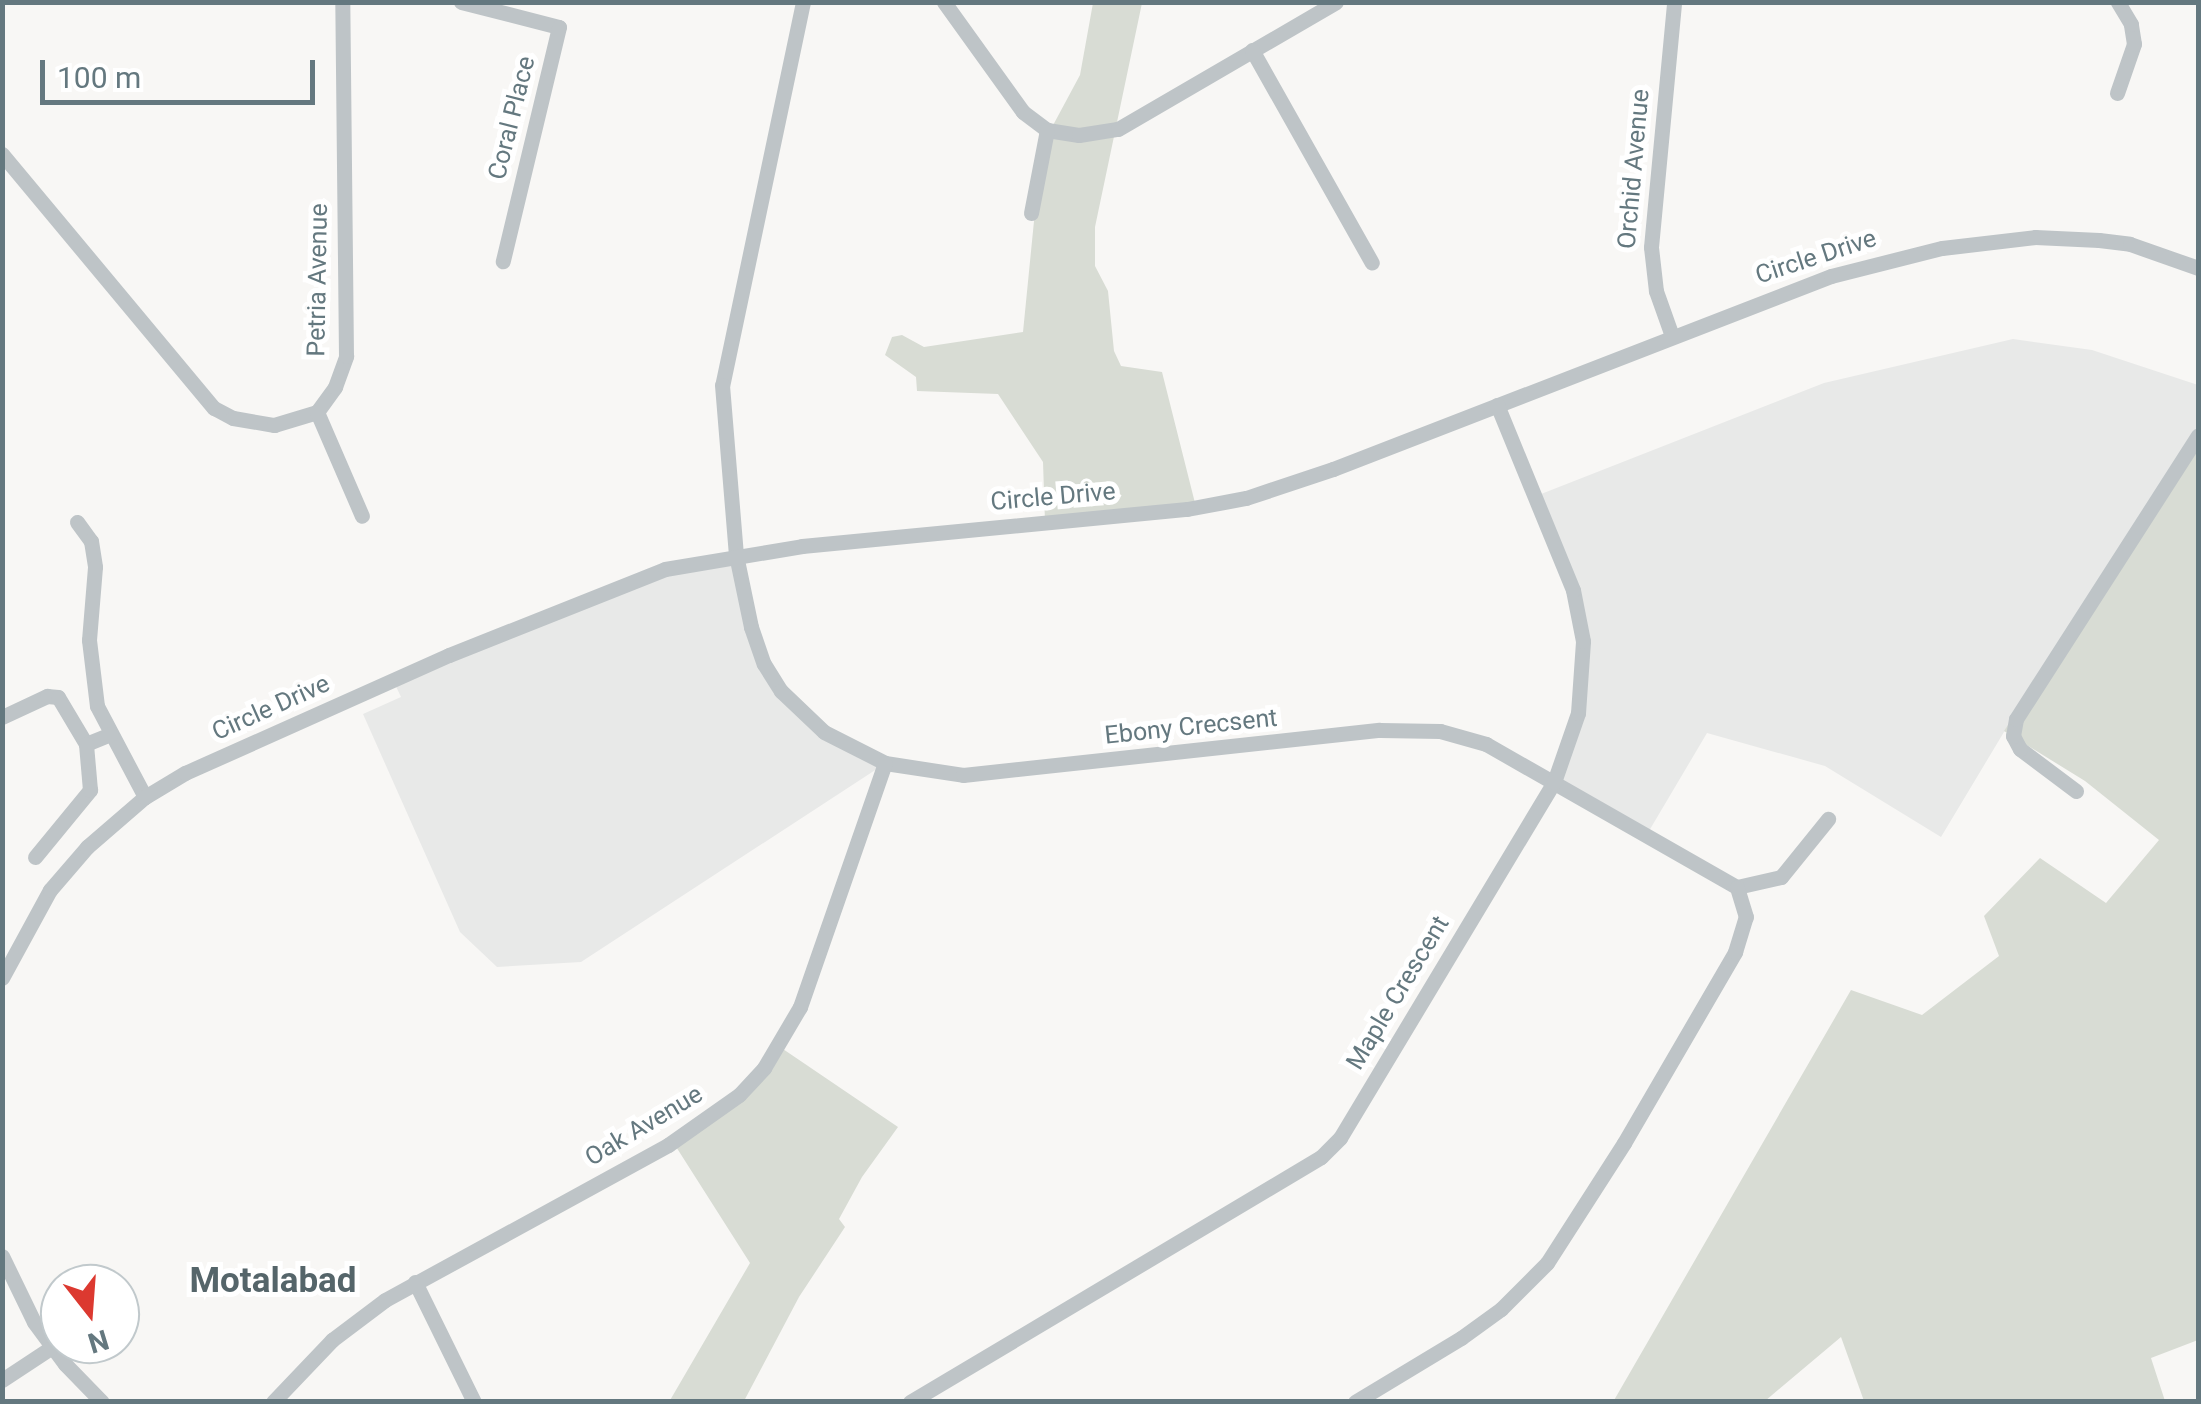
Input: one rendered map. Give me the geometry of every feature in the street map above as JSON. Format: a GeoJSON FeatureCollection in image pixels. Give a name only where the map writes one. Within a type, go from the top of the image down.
{"type":"FeatureCollection","features":[{"type":"Feature","properties":{"kind":"street","name":"Petria Avenue"},"geometry":{"type":"LineString","coordinates":[[317,412],[335,387],[347,343],[342,2]]}},
{"type":"Feature","properties":{"kind":"street","name":"Coral Place"},"geometry":{"type":"LineString","coordinates":[[461,2],[560,26],[503,260]]}},
{"type":"Feature","properties":{"kind":"street"},"geometry":{"type":"LineString","coordinates":[[736,555],[724,370],[804,2]]}},
{"type":"Feature","properties":{"kind":"street"},"geometry":{"type":"LineString","coordinates":[[944,2],[1008,97],[1048,130],[1079,135],[1118,129],[1336,2]]}},
{"type":"Feature","properties":{"kind":"street","name":"Orchid Avenue"},"geometry":{"type":"LineString","coordinates":[[1672,336],[1656,291],[1651,247],[1674,2]]}},
{"type":"Feature","properties":{"kind":"street"},"geometry":{"type":"LineString","coordinates":[[2117,93],[2134,44],[2131,24],[2118,2]]}},
{"type":"Feature","properties":{"kind":"street"},"geometry":{"type":"LineString","coordinates":[[1252,50],[1372,263]]}},
{"type":"Feature","properties":{"kind":"street"},"geometry":{"type":"LineString","coordinates":[[1031,213],[1048,130]]}},
{"type":"Feature","properties":{"kind":"street"},"geometry":{"type":"LineString","coordinates":[[2,154],[214,408],[232,418],[274,425],[317,412],[362,516]]}},
{"type":"Feature","properties":{"kind":"street","name":"Circle Drive"},"geometry":{"type":"LineString","coordinates":[[2,978],[50,890],[87,847],[145,796],[185,773],[528,621],[666,569],[736,555],[1217,505],[1277,490],[1831,276],[1959,246],[2036,237],[2100,240],[2130,244],[2198,268]]}},
{"type":"Feature","properties":{"kind":"street","name":"Maple Crescent"},"geometry":{"type":"LineString","coordinates":[[910,1402],[1321,1157],[1340,1138],[1554,782],[1578,713],[1583,641],[1572,590],[1498,405]]}},
{"type":"Feature","properties":{"kind":"street"},"geometry":{"type":"LineString","coordinates":[[2076,791],[2020,749],[2013,736],[2016,719],[2198,435]]}},
{"type":"Feature","properties":{"kind":"street"},"geometry":{"type":"LineString","coordinates":[[77,522],[91,540],[95,567],[90,674],[110,734],[145,796]]}},
{"type":"Feature","properties":{"kind":"street","name":"Ebony Crecsent"},"geometry":{"type":"LineString","coordinates":[[736,555],[751,627],[764,664],[781,691],[824,732],[886,763],[924,772],[1000,772],[1380,730],[1418,730],[1486,744],[1737,887]]}},
{"type":"Feature","properties":{"kind":"street"},"geometry":{"type":"LineString","coordinates":[[2,718],[47,696],[58,697],[86,744],[90,790],[35,857]]}},
{"type":"Feature","properties":{"kind":"street"},"geometry":{"type":"LineString","coordinates":[[86,744],[110,734]]}},
{"type":"Feature","properties":{"kind":"street","name":"Oak Avenue"},"geometry":{"type":"LineString","coordinates":[[273,1402],[332,1340],[415,1282],[668,1144],[739,1095],[764,1068],[785,1035],[813,974],[886,763]]}},
{"type":"Feature","properties":{"kind":"street"},"geometry":{"type":"LineString","coordinates":[[1355,1402],[1474,1328],[1547,1263],[1624,1143],[1734,952],[1746,917],[1737,887],[1781,878],[1828,818]]}},
{"type":"Feature","properties":{"kind":"street"},"geometry":{"type":"LineString","coordinates":[[2,1256],[40,1327]]}},
{"type":"Feature","properties":{"kind":"street"},"geometry":{"type":"LineString","coordinates":[[415,1282],[474,1402]]}},
{"type":"Feature","properties":{"kind":"street"},"geometry":{"type":"LineString","coordinates":[[2,1380],[40,1355]]}},
{"type":"Feature","properties":{"kind":"street"},"geometry":{"type":"LineString","coordinates":[[67,1364],[102,1402]]}},
{"type":"Feature","properties":{"kind":"shaded area"},"geometry":{"type":"Polygon","coordinates":[[[1093,3],[1142,3],[1095,227],[1095,266],[1108,291],[1114,351],[1121,366],[1162,372],[1196,507],[1045,522],[1043,462],[998,394],[917,391],[916,377],[885,355],[892,337],[902,335],[924,347],[1023,332],[1035,211],[1051,129],[1080,75],[1093,3]]]}},
{"type":"Feature","properties":{"kind":"shaded area"},"geometry":{"type":"Polygon","coordinates":[[[2013,339],[2092,350],[2198,385],[2198,433],[2034,682],[1941,837],[1825,766],[1707,733],[1646,836],[1549,778],[1568,743],[1584,641],[1536,496],[1824,383],[2013,339]]]}},
{"type":"Feature","properties":{"kind":"shaded area"},"geometry":{"type":"Polygon","coordinates":[[[2198,433],[2198,1340],[2151,1358],[2165,1401],[1864,1401],[1841,1337],[1765,1401],[1613,1402],[1851,990],[1922,1015],[1999,956],[1984,916],[2040,858],[2106,903],[2159,840],[2085,781],[2004,731],[2198,433]]]}},
{"type":"Feature","properties":{"kind":"shaded area"},"geometry":{"type":"Polygon","coordinates":[[[738,554],[765,663],[802,713],[886,763],[581,962],[497,967],[460,932],[363,714],[401,697],[392,678],[526,620],[738,554]]]}},
{"type":"Feature","properties":{"kind":"shaded area"},"geometry":{"type":"Polygon","coordinates":[[[780,1047],[898,1127],[862,1177],[839,1219],[845,1227],[799,1297],[744,1401],[669,1402],[750,1263],[673,1142],[705,1123],[780,1047]]]}},
{"type":"Feature","properties":{"kind":"district","name":"Motalabad"},"geometry":{"type":"Point","coordinates":[273,1281]}}]}
